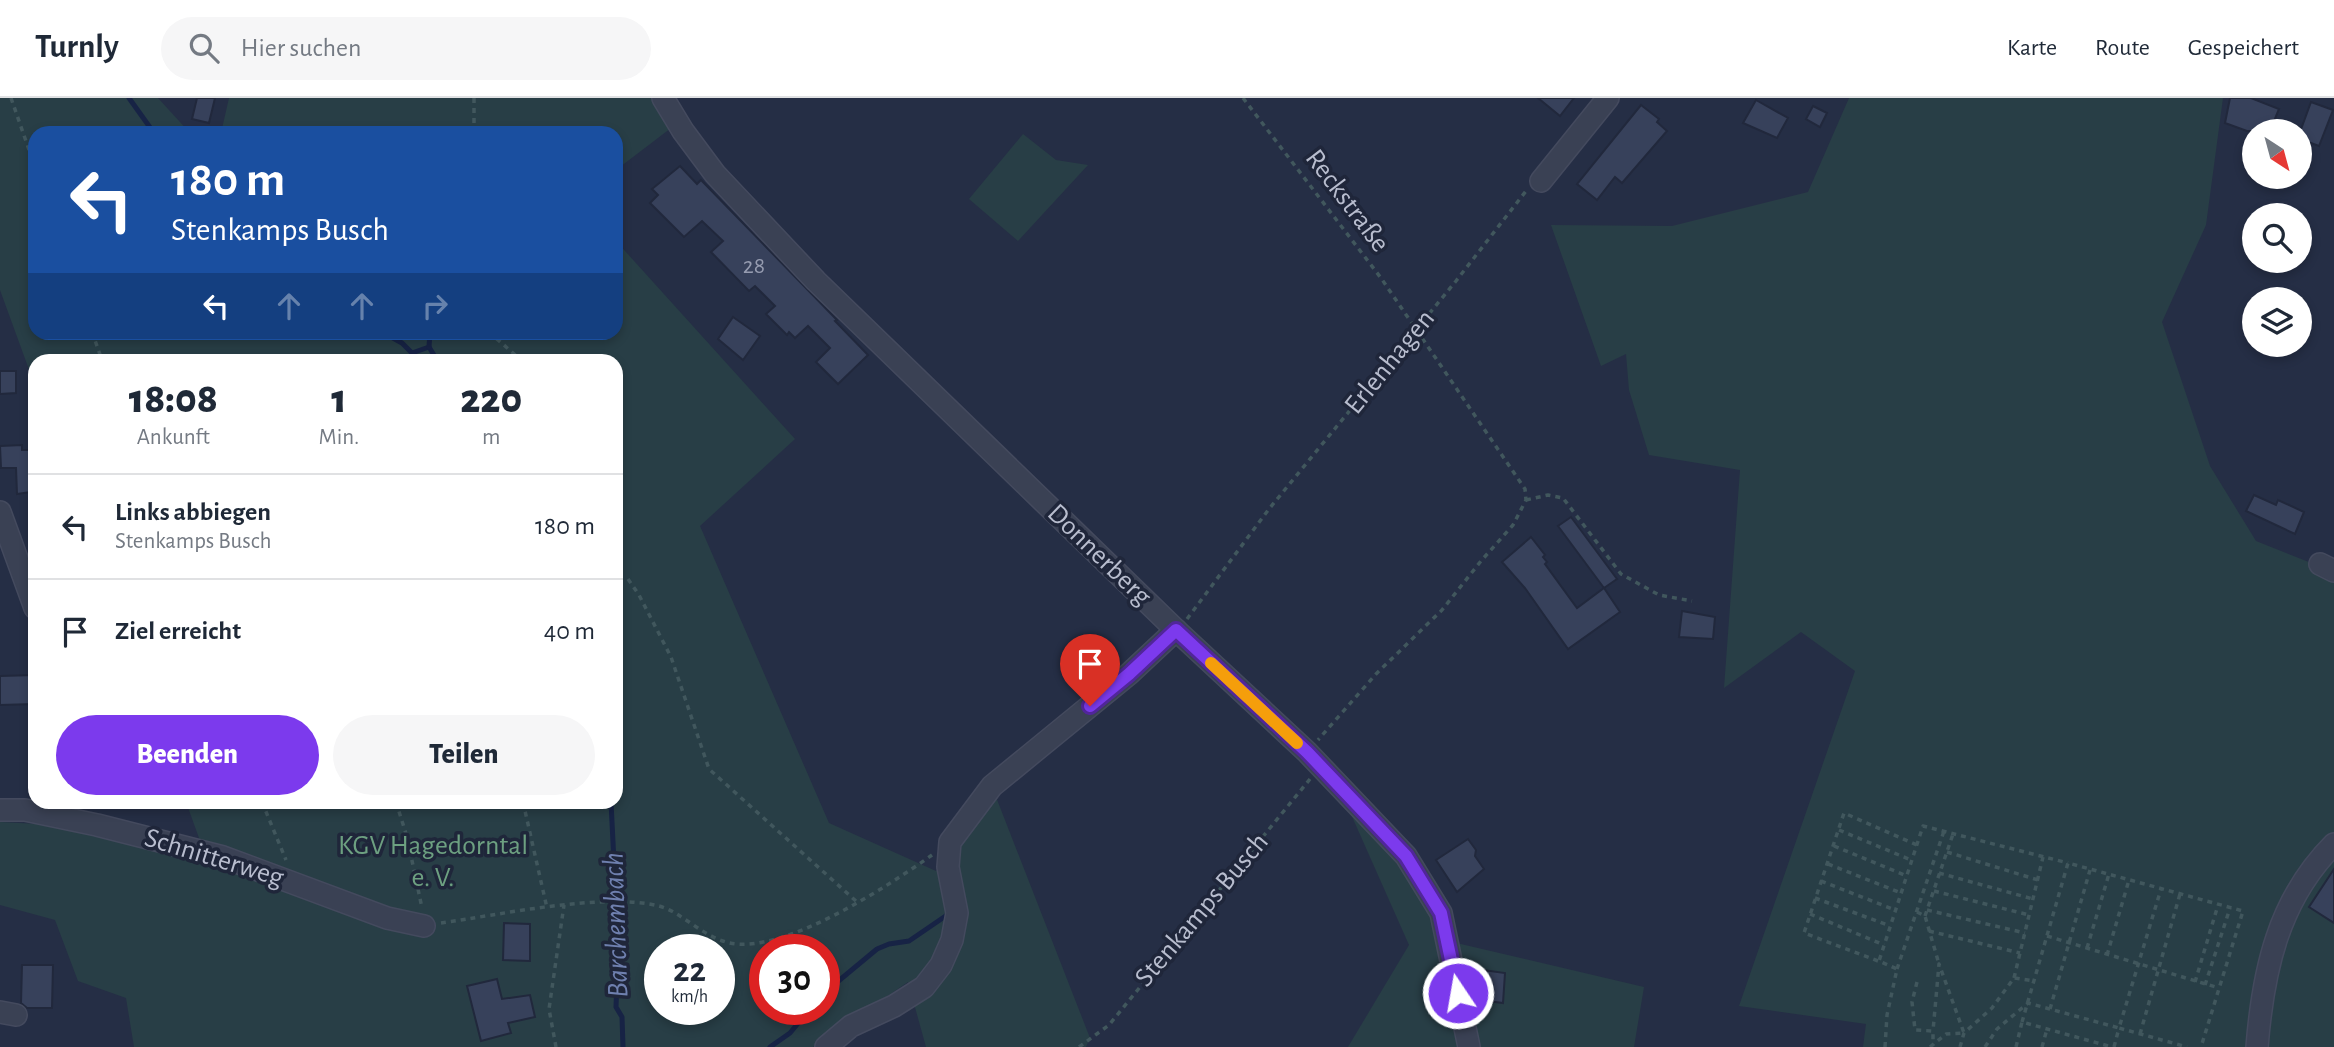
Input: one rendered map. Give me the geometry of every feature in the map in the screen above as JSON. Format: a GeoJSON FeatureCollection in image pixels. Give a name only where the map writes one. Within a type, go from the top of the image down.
{"type":"FeatureCollection","features":[{"type":"Feature","properties":{"kind":"street","name":"Donnerberg"},"geometry":{"type":"LineString","coordinates":[[663,98],[683,131],[715,174],[816,281],[1176,630],[1314,759],[1406,856],[1441,913],[1469,1047]]}},
{"type":"Feature","properties":{"kind":"street"},"geometry":{"type":"LineString","coordinates":[[1541,181],[1608,98]]}},
{"type":"Feature","properties":{"kind":"street"},"geometry":{"type":"LineString","coordinates":[[0,512],[28,589]]}},
{"type":"Feature","properties":{"kind":"street"},"geometry":{"type":"LineString","coordinates":[[827,1047],[850,1026],[894,1006],[924,986],[941,965],[952,940],[957,913],[948,867],[950,842],[992,786],[1129,674],[1176,630]]}},
{"type":"Feature","properties":{"kind":"street","name":"Schnitterweg"},"geometry":{"type":"LineString","coordinates":[[0,810],[25,810],[223,857],[295,881],[387,918],[424,926]]}},
{"type":"Feature","properties":{"kind":"street"},"geometry":{"type":"LineString","coordinates":[[2256,1047],[2261,996],[2279,927],[2307,877],[2334,844]]}},
{"type":"Feature","properties":{"kind":"path"},"geometry":{"type":"LineString","coordinates":[[11,98],[28,147]]}},
{"type":"Feature","properties":{"kind":"path"},"geometry":{"type":"LineString","coordinates":[[474,98],[474,126]]}},
{"type":"Feature","properties":{"kind":"path","name":"Reckstraße"},"geometry":{"type":"LineString","coordinates":[[1242,98],[1344,227],[1524,489],[1526,500]]}},
{"type":"Feature","properties":{"kind":"path","name":"Erlenhagen"},"geometry":{"type":"LineString","coordinates":[[1176,630],[1194,611],[1269,509],[1529,188],[1541,181]]}},
{"type":"Feature","properties":{"kind":"path"},"geometry":{"type":"LineString","coordinates":[[498,340],[513,354]]}},
{"type":"Feature","properties":{"kind":"path"},"geometry":{"type":"LineString","coordinates":[[1526,500],[1548,495],[1563,498],[1621,574],[1659,595],[1692,601]]}},
{"type":"Feature","properties":{"kind":"path","name":"Stenkamps Busch"},"geometry":{"type":"LineString","coordinates":[[1079,1047],[1109,1025],[1314,759],[1376,674],[1442,610],[1513,525],[1526,500]]}},
{"type":"Feature","properties":{"kind":"path"},"geometry":{"type":"LineString","coordinates":[[628,579],[671,657],[709,769],[858,902]]}},
{"type":"Feature","properties":{"kind":"path"},"geometry":{"type":"LineString","coordinates":[[265,809],[295,881]]}},
{"type":"Feature","properties":{"kind":"path"},"geometry":{"type":"LineString","coordinates":[[398,809],[419,886],[424,926],[564,905],[621,902],[661,906],[713,938],[741,945],[760,944],[791,935],[858,902],[914,868],[950,842]]}},
{"type":"Feature","properties":{"kind":"path"},"geometry":{"type":"LineString","coordinates":[[525,809],[547,908]]}},
{"type":"Feature","properties":{"kind":"path"},"geometry":{"type":"LineString","coordinates":[[1897,970],[1804,933],[1844,813],[1917,845]]}},
{"type":"Feature","properties":{"kind":"path"},"geometry":{"type":"LineString","coordinates":[[1879,961],[1923,826],[2068,863],[2243,911],[2201,1047]]}},
{"type":"Feature","properties":{"kind":"path"},"geometry":{"type":"LineString","coordinates":[[1839,830],[1912,860]]}},
{"type":"Feature","properties":{"kind":"path"},"geometry":{"type":"LineString","coordinates":[[1885,1047],[1887,1015],[1897,970],[1944,831]]}},
{"type":"Feature","properties":{"kind":"path"},"geometry":{"type":"LineString","coordinates":[[1953,834],[1925,916],[1964,1033]]}},
{"type":"Feature","properties":{"kind":"path"},"geometry":{"type":"LineString","coordinates":[[1833,846],[1907,876]]}},
{"type":"Feature","properties":{"kind":"path"},"geometry":{"type":"LineString","coordinates":[[1947,852],[2038,880]]}},
{"type":"Feature","properties":{"kind":"path"},"geometry":{"type":"LineString","coordinates":[[1960,1047],[1964,1033],[1993,1008],[2014,978],[2043,857]]}},
{"type":"Feature","properties":{"kind":"path"},"geometry":{"type":"LineString","coordinates":[[1828,863],[1901,893]]}},
{"type":"Feature","properties":{"kind":"path"},"geometry":{"type":"LineString","coordinates":[[2016,1047],[2068,863]]}},
{"type":"Feature","properties":{"kind":"path"},"geometry":{"type":"LineString","coordinates":[[2050,1009],[2090,869]]}},
{"type":"Feature","properties":{"kind":"path"},"geometry":{"type":"LineString","coordinates":[[1939,873],[2033,899]]}},
{"type":"Feature","properties":{"kind":"path"},"geometry":{"type":"LineString","coordinates":[[2087,948],[2109,874]]}},
{"type":"Feature","properties":{"kind":"path"},"geometry":{"type":"LineString","coordinates":[[2107,955],[2129,880]]}},
{"type":"Feature","properties":{"kind":"path"},"geometry":{"type":"LineString","coordinates":[[1821,881],[1895,910]]}},
{"type":"Feature","properties":{"kind":"path"},"geometry":{"type":"LineString","coordinates":[[2022,1022],[2113,1047],[2161,889]]}},
{"type":"Feature","properties":{"kind":"path"},"geometry":{"type":"LineString","coordinates":[[1934,891],[2029,915]]}},
{"type":"Feature","properties":{"kind":"path"},"geometry":{"type":"LineString","coordinates":[[2140,1034],[2180,894]]}},
{"type":"Feature","properties":{"kind":"path"},"geometry":{"type":"LineString","coordinates":[[1815,898],[1890,926]]}},
{"type":"Feature","properties":{"kind":"path"},"geometry":{"type":"LineString","coordinates":[[556,1047],[549,1009],[564,905]]}},
{"type":"Feature","properties":{"kind":"path"},"geometry":{"type":"LineString","coordinates":[[2195,982],[2218,905]]}},
{"type":"Feature","properties":{"kind":"path"},"geometry":{"type":"LineString","coordinates":[[2205,985],[2230,908]]}},
{"type":"Feature","properties":{"kind":"path"},"geometry":{"type":"LineString","coordinates":[[1927,910],[2025,933]]}},
{"type":"Feature","properties":{"kind":"path"},"geometry":{"type":"LineString","coordinates":[[1917,912],[1925,916]]}},
{"type":"Feature","properties":{"kind":"path"},"geometry":{"type":"LineString","coordinates":[[1810,914],[1884,945]]}},
{"type":"Feature","properties":{"kind":"path"},"geometry":{"type":"LineString","coordinates":[[1929,931],[2020,953]]}},
{"type":"Feature","properties":{"kind":"path"},"geometry":{"type":"LineString","coordinates":[[2047,936],[2219,989]]}},
{"type":"Feature","properties":{"kind":"path"},"geometry":{"type":"LineString","coordinates":[[1931,1046],[1939,964]]}},
{"type":"Feature","properties":{"kind":"path"},"geometry":{"type":"LineString","coordinates":[[2014,978],[2034,981]]}},
{"type":"Feature","properties":{"kind":"path"},"geometry":{"type":"LineString","coordinates":[[1917,982],[1912,1002],[1915,1030],[1933,1031]]}},
{"type":"Feature","properties":{"kind":"path"},"geometry":{"type":"LineString","coordinates":[[2028,1003],[2186,1047]]}},
{"type":"Feature","properties":{"kind":"path"},"geometry":{"type":"LineString","coordinates":[[1984,1047],[1997,1029],[2028,1003]]}},
{"type":"Feature","properties":{"kind":"path"},"geometry":{"type":"LineString","coordinates":[[2042,1047],[2047,1029]]}},
{"type":"Feature","properties":{"kind":"path"},"geometry":{"type":"LineString","coordinates":[[1931,1046],[1946,1034],[1964,1033]]}},
{"type":"Feature","properties":{"kind":"path"},"geometry":{"type":"LineString","coordinates":[[2087,1047],[2089,1041]]}},
{"type":"Feature","properties":{"kind":"green space","name":"KGV Hagedorntal e. V."},"geometry":{"type":"Polygon","coordinates":[[[0,98],[158,98],[184,126],[28,126],[28,340],[623,340],[623,249],[795,439],[700,526],[829,823],[936,871],[996,797],[1090,1038],[1086,1047],[926,1047],[908,982],[813,1047],[134,1047],[126,998],[78,981],[55,920],[0,905],[0,822],[114,828],[203,849],[189,809],[623,809],[623,354],[28,354],[28,367],[0,290],[0,98]]]}},
{"type":"Feature","properties":{"kind":"green space"},"geometry":{"type":"Polygon","coordinates":[[[229,98],[657,98],[675,125],[623,165],[623,126],[223,126],[229,98]]]}},
{"type":"Feature","properties":{"kind":"green space"},"geometry":{"type":"Polygon","coordinates":[[[1849,98],[2223,98],[2206,225],[2162,322],[2210,466],[2256,541],[2334,572],[2334,1047],[1863,1047],[1866,1024],[1739,1006],[1855,671],[1801,632],[1724,688],[1740,470],[1649,455],[1629,390],[1626,354],[1601,366],[1551,225],[1672,226],[1808,192],[1849,98]]]}},
{"type":"Feature","properties":{"kind":"green space"},"geometry":{"type":"Polygon","coordinates":[[[1023,134],[1056,160],[1088,165],[1018,241],[969,199],[1023,134]]]}},
{"type":"Feature","properties":{"kind":"green space"},"geometry":{"type":"Polygon","coordinates":[[[1350,812],[1400,862],[1431,918],[1459,1047],[1348,1047],[1409,945],[1350,812]]]}},
{"type":"Feature","properties":{"kind":"green space"},"geometry":{"type":"Polygon","coordinates":[[[1448,941],[1644,987],[1634,1047],[1471,1047],[1448,941]]]}},
{"type":"Feature","properties":{"kind":"building"},"geometry":{"type":"Polygon","coordinates":[[[197,98],[215,98],[209,123],[192,119],[197,98]]]}},
{"type":"Feature","properties":{"kind":"building"},"geometry":{"type":"Polygon","coordinates":[[[1538,98],[1574,98],[1560,116],[1538,98]]]}},
{"type":"Feature","properties":{"kind":"building"},"geometry":{"type":"Polygon","coordinates":[[[2230,98],[2251,98],[2279,109],[2275,119],[2242,119],[2242,129],[2225,123],[2230,98]]]}},
{"type":"Feature","properties":{"kind":"building"},"geometry":{"type":"Polygon","coordinates":[[[1756,100],[1788,118],[1777,138],[1743,123],[1756,100]]]}},
{"type":"Feature","properties":{"kind":"building"},"geometry":{"type":"Polygon","coordinates":[[[2311,102],[2333,110],[2319,146],[2312,143],[2312,119],[2305,119],[2311,102]]]}},
{"type":"Feature","properties":{"kind":"building"},"geometry":{"type":"Polygon","coordinates":[[[1641,105],[1659,119],[1657,122],[1667,131],[1622,183],[1615,177],[1597,200],[1577,184],[1641,105]]]}},
{"type":"Feature","properties":{"kind":"building"},"geometry":{"type":"Polygon","coordinates":[[[1813,106],[1827,113],[1820,127],[1806,119],[1813,106]]]}},
{"type":"Feature","properties":{"kind":"building"},"geometry":{"type":"Polygon","coordinates":[[[680,166],[697,184],[701,180],[868,355],[838,384],[816,362],[830,348],[808,326],[795,338],[789,332],[787,335],[766,314],[775,306],[755,286],[749,291],[711,252],[723,241],[702,221],[684,237],[650,203],[658,195],[652,189],[680,166]]]}},
{"type":"Feature","properties":{"kind":"building"},"geometry":{"type":"Polygon","coordinates":[[[733,317],[760,336],[743,360],[718,339],[733,317]]]}},
{"type":"Feature","properties":{"kind":"building"},"geometry":{"type":"Polygon","coordinates":[[[0,371],[16,371],[16,393],[0,394],[0,371]]]}},
{"type":"Feature","properties":{"kind":"building"},"geometry":{"type":"Polygon","coordinates":[[[22,445],[22,450],[28,450],[28,492],[17,494],[16,468],[1,468],[0,446],[22,445]]]}},
{"type":"Feature","properties":{"kind":"building"},"geometry":{"type":"Polygon","coordinates":[[[2254,495],[2276,505],[2278,500],[2304,512],[2295,534],[2246,511],[2254,495]]]}},
{"type":"Feature","properties":{"kind":"building"},"geometry":{"type":"Polygon","coordinates":[[[1571,517],[1617,579],[1604,588],[1558,526],[1571,517]]]}},
{"type":"Feature","properties":{"kind":"building"},"geometry":{"type":"Polygon","coordinates":[[[1531,537],[1545,555],[1545,564],[1577,608],[1604,588],[1620,612],[1568,649],[1525,588],[1502,562],[1531,537]]]}},
{"type":"Feature","properties":{"kind":"building"},"geometry":{"type":"Polygon","coordinates":[[[1682,611],[1715,617],[1713,639],[1679,637],[1682,611]]]}},
{"type":"Feature","properties":{"kind":"building"},"geometry":{"type":"Polygon","coordinates":[[[28,675],[28,704],[0,705],[0,676],[28,675]]]}},
{"type":"Feature","properties":{"kind":"building"},"geometry":{"type":"Polygon","coordinates":[[[1468,839],[1484,869],[1457,892],[1436,860],[1468,839]]]}},
{"type":"Feature","properties":{"kind":"building"},"geometry":{"type":"Polygon","coordinates":[[[2334,869],[2334,923],[2309,907],[2334,869]]]}},
{"type":"Feature","properties":{"kind":"building"},"geometry":{"type":"Polygon","coordinates":[[[504,923],[530,924],[530,961],[503,960],[504,923]]]}},
{"type":"Feature","properties":{"kind":"building"},"geometry":{"type":"Polygon","coordinates":[[[22,965],[53,965],[52,1008],[27,1008],[21,1003],[22,965]]]}},
{"type":"Feature","properties":{"kind":"building"},"geometry":{"type":"Polygon","coordinates":[[[1483,970],[1505,973],[1503,1003],[1480,1000],[1483,970]]]}},
{"type":"Feature","properties":{"kind":"building"},"geometry":{"type":"Polygon","coordinates":[[[497,979],[502,999],[530,995],[535,1017],[508,1023],[511,1033],[481,1041],[467,986],[497,979]]]}},
{"type":"Feature","properties":{"kind":"waterway","name":"Barchembach"},"geometry":{"type":"LineString","coordinates":[[129,98],[149,126]]}},
{"type":"Feature","properties":{"kind":"waterway","name":"Barchembach"},"geometry":{"type":"LineString","coordinates":[[397,340],[412,353],[429,347],[433,354]]}},
{"type":"Feature","properties":{"kind":"waterway","name":"Barchembach"},"geometry":{"type":"LineString","coordinates":[[429,340],[429,347]]}},
{"type":"Feature","properties":{"kind":"waterway","name":"Barchembach"},"geometry":{"type":"LineString","coordinates":[[611,809],[617,923],[613,942],[618,954],[616,1007],[622,1017],[623,1047]]}},
{"type":"Feature","properties":{"kind":"waterway"},"geometry":{"type":"LineString","coordinates":[[840,980],[877,949],[909,941],[950,913]]}},
{"type":"Feature","properties":{"kind":"waterway"},"geometry":{"type":"LineString","coordinates":[[770,1047],[797,1025]]}},
{"type":"Feature","properties":{"kind":"slow traffic"},"geometry":{"type":"LineString","coordinates":[[1211,663],[1297,743]]}},
{"type":"Feature","properties":{"kind":"route"},"geometry":{"type":"LineString","coordinates":[[1090,706],[1176,630],[1307,752],[1406,856],[1441,913],[1458,993]]}}]}
